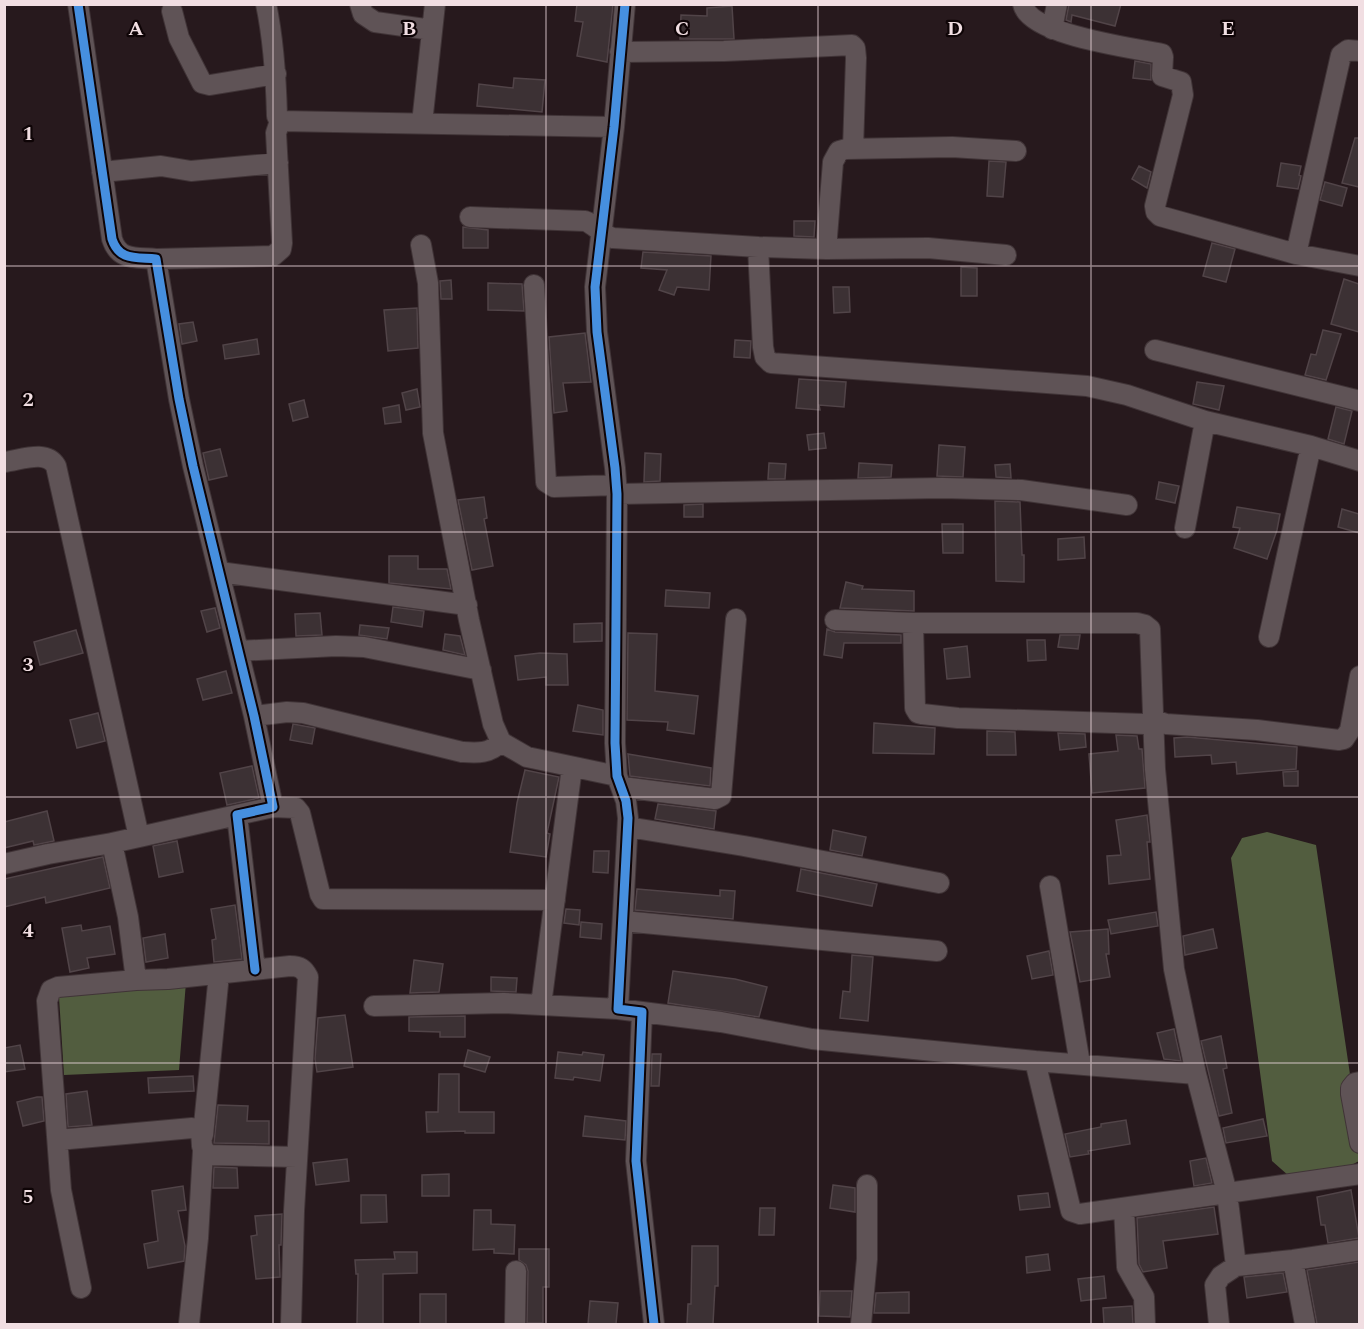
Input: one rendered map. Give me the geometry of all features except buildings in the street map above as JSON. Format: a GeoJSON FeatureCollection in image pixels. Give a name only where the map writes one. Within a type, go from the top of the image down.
{"type":"FeatureCollection","features":[{"type":"Feature","properties":{"kind":"street"},"geometry":{"type":"LineString","coordinates":[[78,4],[115,248],[122,255],[156,259],[273,256],[281,249],[276,133],[280,121],[272,33],[266,4]]}},
{"type":"Feature","properties":{"kind":"street"},"geometry":{"type":"LineString","coordinates":[[360,4],[363,14],[375,21],[432,30]]}},
{"type":"Feature","properties":{"kind":"street"},"geometry":{"type":"LineString","coordinates":[[422,123],[435,4]]}},
{"type":"Feature","properties":{"kind":"street"},"geometry":{"type":"LineString","coordinates":[[618,1009],[628,827],[626,801],[620,782],[615,743],[617,490],[597,332],[595,287],[614,127],[625,4]]}},
{"type":"Feature","properties":{"kind":"street"},"geometry":{"type":"LineString","coordinates":[[1023,4],[1027,13],[1052,29],[1083,39],[1162,54],[1162,76],[1181,82],[1183,95],[1155,206],[1156,212],[1168,219],[1296,254],[1359,266]]}},
{"type":"Feature","properties":{"kind":"street"},"geometry":{"type":"LineString","coordinates":[[1052,29],[1057,4]]}},
{"type":"Feature","properties":{"kind":"street"},"geometry":{"type":"LineString","coordinates":[[172,11],[179,38],[202,83],[210,85],[276,74]]}},
{"type":"Feature","properties":{"kind":"street"},"geometry":{"type":"LineString","coordinates":[[620,52],[724,51],[852,45],[855,48],[856,58],[853,149]]}},
{"type":"Feature","properties":{"kind":"street"},"geometry":{"type":"LineString","coordinates":[[1296,254],[1341,55],[1348,50],[1359,51]]}},
{"type":"Feature","properties":{"kind":"street"},"geometry":{"type":"LineString","coordinates":[[280,121],[614,127]]}},
{"type":"Feature","properties":{"kind":"street"},"geometry":{"type":"LineString","coordinates":[[826,249],[832,162],[839,152],[846,149],[952,147],[1016,151]]}},
{"type":"Feature","properties":{"kind":"street"},"geometry":{"type":"LineString","coordinates":[[102,172],[161,166],[191,171],[278,163]]}},
{"type":"Feature","properties":{"kind":"street"},"geometry":{"type":"LineString","coordinates":[[470,217],[585,221],[613,237],[758,247],[928,248],[1006,255]]}},
{"type":"Feature","properties":{"kind":"street"},"geometry":{"type":"LineString","coordinates":[[420,245],[428,283],[433,433],[481,670],[493,724],[501,742],[527,757],[572,767],[620,782],[715,799],[721,796],[736,619]]}},
{"type":"Feature","properties":{"kind":"street"},"geometry":{"type":"LineString","coordinates":[[758,247],[763,347],[765,357],[771,363],[1087,386],[1127,395],[1205,421],[1311,446],[1359,461]]}},
{"type":"Feature","properties":{"kind":"street"},"geometry":{"type":"LineString","coordinates":[[156,259],[179,399],[254,716],[273,807]]}},
{"type":"Feature","properties":{"kind":"street"},"geometry":{"type":"LineString","coordinates":[[534,285],[546,482],[554,487],[617,490],[942,488],[1021,490],[1127,505]]}},
{"type":"Feature","properties":{"kind":"street"},"geometry":{"type":"LineString","coordinates":[[1155,350],[1359,401]]}},
{"type":"Feature","properties":{"kind":"street"},"geometry":{"type":"LineString","coordinates":[[1185,528],[1205,421]]}},
{"type":"Feature","properties":{"kind":"street"},"geometry":{"type":"LineString","coordinates":[[1269,637],[1311,446]]}},
{"type":"Feature","properties":{"kind":"street"},"geometry":{"type":"LineString","coordinates":[[4,462],[42,456],[53,460],[56,466],[139,837]]}},
{"type":"Feature","properties":{"kind":"street"},"geometry":{"type":"LineString","coordinates":[[219,572],[467,605]]}},
{"type":"Feature","properties":{"kind":"street"},"geometry":{"type":"LineString","coordinates":[[835,620],[1145,625],[1149,629],[1156,779],[1174,969],[1196,1074],[1227,1193],[1236,1266]]}},
{"type":"Feature","properties":{"kind":"street"},"geometry":{"type":"LineString","coordinates":[[913,623],[915,708],[918,713],[958,718],[1145,724],[1154,720],[1166,724],[1257,730],[1340,740],[1344,739],[1350,730],[1359,676]]}},
{"type":"Feature","properties":{"kind":"street"},"geometry":{"type":"LineString","coordinates":[[238,651],[336,645],[364,647],[481,670]]}},
{"type":"Feature","properties":{"kind":"street"},"geometry":{"type":"LineString","coordinates":[[254,716],[287,712],[303,713],[462,752],[483,753],[494,749],[501,742]]}},
{"type":"Feature","properties":{"kind":"street"},"geometry":{"type":"LineString","coordinates":[[542,1005],[572,767]]}},
{"type":"Feature","properties":{"kind":"street"},"geometry":{"type":"LineString","coordinates":[[4,864],[112,843],[273,807],[296,808],[300,813],[323,899],[555,900]]}},
{"type":"Feature","properties":{"kind":"street"},"geometry":{"type":"LineString","coordinates":[[237,815],[255,970]]}},
{"type":"Feature","properties":{"kind":"street"},"geometry":{"type":"LineString","coordinates":[[628,827],[744,846],[939,883]]}},
{"type":"Feature","properties":{"kind":"street"},"geometry":{"type":"LineString","coordinates":[[112,843],[128,917],[136,980]]}},
{"type":"Feature","properties":{"kind":"street"},"geometry":{"type":"LineString","coordinates":[[1050,886],[1080,1064]]}},
{"type":"Feature","properties":{"kind":"street"},"geometry":{"type":"LineString","coordinates":[[623,921],[937,951]]}},
{"type":"Feature","properties":{"kind":"street"},"geometry":{"type":"LineString","coordinates":[[81,1288],[61,1190],[47,1001],[51,990],[58,987],[297,966],[304,970],[308,977],[297,1157],[291,1324]]}},
{"type":"Feature","properties":{"kind":"street"},"geometry":{"type":"LineString","coordinates":[[189,1324],[219,974]]}},
{"type":"Feature","properties":{"kind":"street"},"geometry":{"type":"LineString","coordinates":[[374,1006],[504,1003],[618,1009],[721,1022],[812,1039],[1196,1074]]}},
{"type":"Feature","properties":{"kind":"street"},"geometry":{"type":"LineString","coordinates":[[642,1012],[636,1161],[654,1324]]}},
{"type":"Feature","properties":{"kind":"street"},"geometry":{"type":"LineString","coordinates":[[1035,1061],[1071,1210],[1080,1214],[1359,1174]]}},
{"type":"Feature","properties":{"kind":"street"},"geometry":{"type":"LineString","coordinates":[[1359,1082],[1351,1088],[1351,1094],[1359,1143]]}},
{"type":"Feature","properties":{"kind":"street"},"geometry":{"type":"LineString","coordinates":[[58,1140],[192,1128],[198,1129],[207,1155],[297,1157]]}},
{"type":"Feature","properties":{"kind":"street"},"geometry":{"type":"LineString","coordinates":[[861,1324],[867,1259],[867,1185]]}},
{"type":"Feature","properties":{"kind":"street"},"geometry":{"type":"LineString","coordinates":[[1124,1208],[1127,1267],[1144,1298],[1145,1324]]}},
{"type":"Feature","properties":{"kind":"street"},"geometry":{"type":"LineString","coordinates":[[1219,1324],[1215,1286],[1221,1276],[1236,1266],[1359,1250]]}},
{"type":"Feature","properties":{"kind":"street"},"geometry":{"type":"LineString","coordinates":[[1293,1260],[1305,1324]]}},
{"type":"Feature","properties":{"kind":"street"},"geometry":{"type":"LineString","coordinates":[[515,1324],[516,1271]]}},
{"type":"Feature","properties":{"kind":"shaded area"},"geometry":{"type":"Polygon","coordinates":[[[1267,832],[1316,845],[1359,1135],[1359,1161],[1342,1170],[1289,1176],[1272,1161],[1231,858],[1242,838],[1267,832]]]}},
{"type":"Feature","properties":{"kind":"shaded area"},"geometry":{"type":"Polygon","coordinates":[[[186,982],[179,1070],[64,1075],[59,997],[186,982]]]}},
{"type":"Feature","properties":{"kind":"cycle path"},"geometry":{"type":"LineString","coordinates":[[78,4],[112,239],[119,251],[129,257],[156,259],[179,399],[193,466],[254,716],[273,807],[237,815],[255,970]]}},
{"type":"Feature","properties":{"kind":"cycle path"},"geometry":{"type":"LineString","coordinates":[[625,4],[614,127],[595,287],[597,332],[617,494],[615,743],[617,776],[626,801],[628,818],[618,1009],[642,1012],[636,1161],[654,1324]]}}]}
